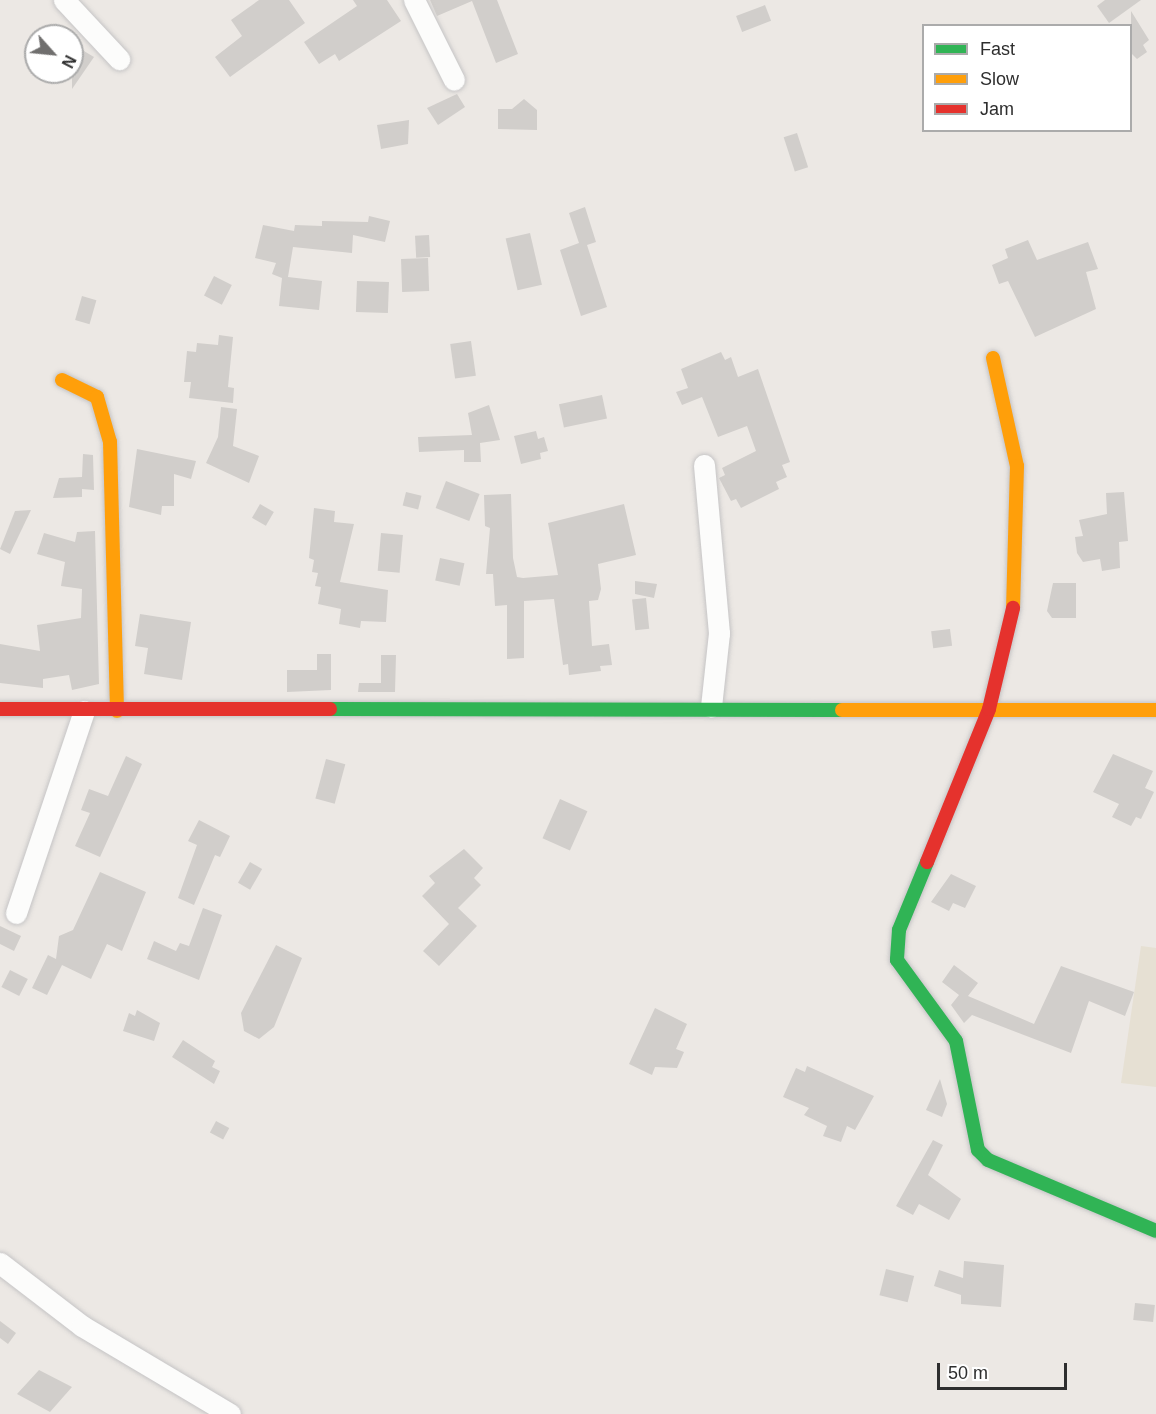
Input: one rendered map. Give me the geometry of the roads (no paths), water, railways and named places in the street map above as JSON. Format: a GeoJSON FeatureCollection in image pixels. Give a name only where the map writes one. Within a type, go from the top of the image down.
{"type":"FeatureCollection","features":[{"type":"Feature","properties":{"kind":"street"},"geometry":{"type":"LineString","coordinates":[[64,0],[119,59]]}},
{"type":"Feature","properties":{"kind":"street"},"geometry":{"type":"LineString","coordinates":[[414,0],[453,80]]}},
{"type":"Feature","properties":{"kind":"street"},"geometry":{"type":"LineString","coordinates":[[993,358],[1016,457],[1018,546],[1015,600],[989,710],[899,930],[897,960],[956,1041],[965,1106],[978,1150],[988,1160],[1156,1231]]}},
{"type":"Feature","properties":{"kind":"street"},"geometry":{"type":"LineString","coordinates":[[62,380],[86,389],[105,412],[117,711]]}},
{"type":"Feature","properties":{"kind":"street"},"geometry":{"type":"LineString","coordinates":[[704,465],[719,633],[711,707]]}},
{"type":"Feature","properties":{"kind":"street"},"geometry":{"type":"LineString","coordinates":[[0,709],[117,711],[711,707],[1156,710]]}},
{"type":"Feature","properties":{"kind":"street"},"geometry":{"type":"LineString","coordinates":[[16,913],[84,711]]}},
{"type":"Feature","properties":{"kind":"street"},"geometry":{"type":"LineString","coordinates":[[0,1263],[82,1326],[230,1414]]}}]}
